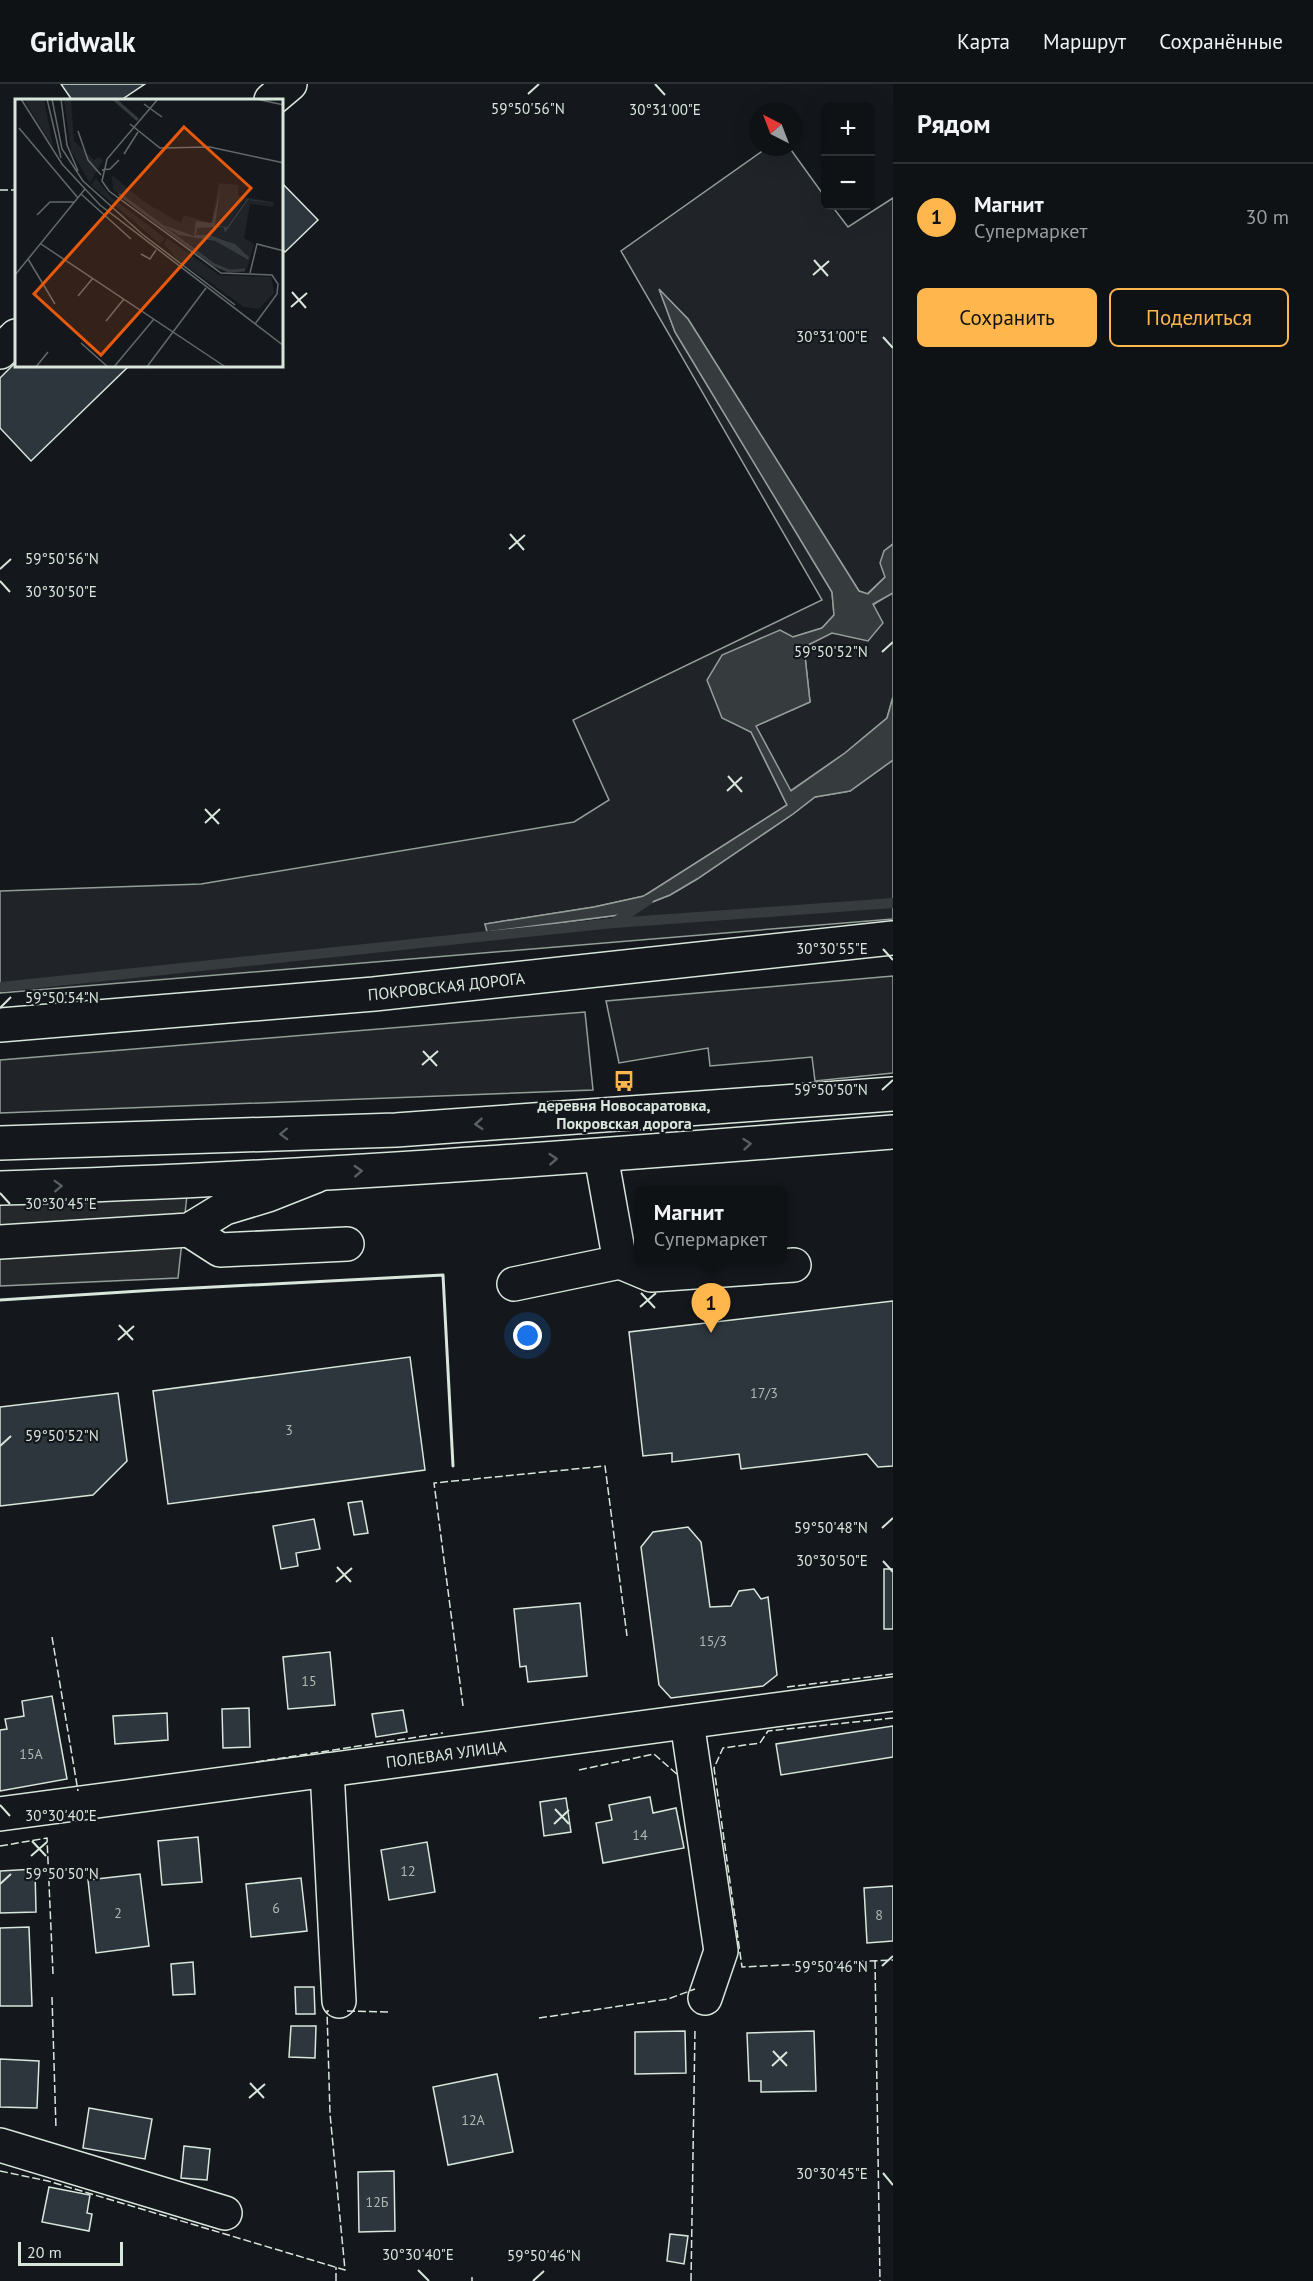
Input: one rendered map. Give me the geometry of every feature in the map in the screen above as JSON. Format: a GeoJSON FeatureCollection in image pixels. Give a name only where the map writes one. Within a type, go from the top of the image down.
{"type":"FeatureCollection","features":[{"type":"Feature","properties":{"kind":"street"},"geometry":{"type":"LineString","coordinates":[[272,99],[290,84]]}},
{"type":"Feature","properties":{"kind":"street"},"geometry":{"type":"LineString","coordinates":[[0,351],[15,337]]}},
{"type":"Feature","properties":{"kind":"street","name":"ПОКРОВСКАЯ ДОРОГА"},"geometry":{"type":"LineString","coordinates":[[0,1025],[374,994],[893,938]]}},
{"type":"Feature","properties":{"kind":"street"},"geometry":{"type":"LineString","coordinates":[[0,1143],[396,1130],[893,1094]]}},
{"type":"Feature","properties":{"kind":"street"},"geometry":{"type":"LineString","coordinates":[[0,1188],[111,1185],[601,1156],[893,1132]]}},
{"type":"Feature","properties":{"kind":"street"},"geometry":{"type":"LineString","coordinates":[[601,1156],[620,1262]]}},
{"type":"Feature","properties":{"kind":"street"},"geometry":{"type":"LineString","coordinates":[[0,1242],[189,1230],[225,1208],[268,1195],[324,1173]]}},
{"type":"Feature","properties":{"kind":"street"},"geometry":{"type":"LineString","coordinates":[[189,1230],[220,1250],[347,1244]]}},
{"type":"Feature","properties":{"kind":"street"},"geometry":{"type":"LineString","coordinates":[[514,1284],[620,1262],[651,1275],[794,1265]]}},
{"type":"Feature","properties":{"kind":"street","name":"ПОЛЕВАЯ УЛИЦА"},"geometry":{"type":"LineString","coordinates":[[0,1814],[893,1694]]}},
{"type":"Feature","properties":{"kind":"street"},"geometry":{"type":"LineString","coordinates":[[687,1722],[722,1951],[705,1998]]}},
{"type":"Feature","properties":{"kind":"street"},"geometry":{"type":"LineString","coordinates":[[327,1770],[339,2001]]}},
{"type":"Feature","properties":{"kind":"street"},"geometry":{"type":"LineString","coordinates":[[0,2145],[225,2213]]}},
{"type":"Feature","properties":{"kind":"shaded area"},"geometry":{"type":"Polygon","coordinates":[[[755,156],[795,156],[821,191],[821,210],[835,210],[848,227],[893,198],[893,544],[884,551],[885,577],[867,594],[859,591],[688,319],[660,291],[675,332],[832,592],[834,615],[822,628],[793,637],[722,717],[751,732],[787,805],[644,896],[594,907],[485,924],[488,932],[619,915],[670,895],[697,879],[815,797],[850,791],[893,760],[893,919],[0,993],[0,891],[201,884],[574,822],[609,800],[573,720],[822,600],[621,251],[755,156]]]}},
{"type":"Feature","properties":{"kind":"shaded area"},"geometry":{"type":"Polygon","coordinates":[[[659,289],[688,319],[859,591],[868,594],[885,577],[880,563],[884,551],[893,544],[893,593],[873,604],[883,623],[868,641],[832,633],[804,647],[810,702],[756,726],[791,791],[845,753],[887,718],[893,697],[893,760],[850,791],[815,797],[697,879],[670,895],[619,915],[487,932],[485,924],[594,907],[644,896],[787,805],[751,732],[722,718],[707,680],[722,655],[780,630],[793,637],[822,628],[834,615],[832,592],[675,332],[659,289]]]}},
{"type":"Feature","properties":{"kind":"shaded area"},"geometry":{"type":"Polygon","coordinates":[[[893,593],[893,697],[887,718],[845,753],[790,791],[755,726],[810,702],[804,647],[893,593]]]}},
{"type":"Feature","properties":{"kind":"shaded area"},"geometry":{"type":"Polygon","coordinates":[[[893,976],[893,1073],[815,1081],[812,1057],[710,1066],[708,1048],[619,1063],[606,1001],[893,976]]]}},
{"type":"Feature","properties":{"kind":"shaded area"},"geometry":{"type":"Polygon","coordinates":[[[585,1012],[593,1090],[0,1113],[0,1060],[585,1012]]]}},
{"type":"Feature","properties":{"kind":"shaded area"},"geometry":{"type":"Polygon","coordinates":[[[187,1195],[178,1278],[0,1286],[0,1196],[187,1195]]]}},
{"type":"Feature","properties":{"kind":"building"},"geometry":{"type":"Polygon","coordinates":[[[61,84],[145,84],[122,99],[71,99],[61,84]]]}},
{"type":"Feature","properties":{"kind":"building"},"geometry":{"type":"Polygon","coordinates":[[[284,185],[318,220],[284,251],[284,185]]]}},
{"type":"Feature","properties":{"kind":"building"},"geometry":{"type":"Polygon","coordinates":[[[15,363],[15,368],[127,368],[31,461],[0,428],[0,378],[15,363]]]}},
{"type":"Feature","properties":{"kind":"building"},"geometry":{"type":"Polygon","coordinates":[[[893,1301],[893,1466],[878,1467],[867,1454],[741,1469],[739,1454],[672,1462],[672,1453],[643,1456],[629,1332],[893,1301]]]}},
{"type":"Feature","properties":{"kind":"building"},"geometry":{"type":"Polygon","coordinates":[[[410,1357],[425,1470],[168,1504],[153,1391],[410,1357]]]}},
{"type":"Feature","properties":{"kind":"building"},"geometry":{"type":"Polygon","coordinates":[[[118,1393],[127,1461],[93,1495],[0,1506],[0,1407],[118,1393]]]}},
{"type":"Feature","properties":{"kind":"building"},"geometry":{"type":"Polygon","coordinates":[[[362,1501],[368,1533],[354,1535],[348,1503],[362,1501]]]}},
{"type":"Feature","properties":{"kind":"building"},"geometry":{"type":"Polygon","coordinates":[[[314,1519],[320,1549],[296,1553],[298,1566],[281,1569],[273,1526],[314,1519]]]}},
{"type":"Feature","properties":{"kind":"building"},"geometry":{"type":"Polygon","coordinates":[[[688,1527],[701,1542],[710,1607],[731,1606],[739,1591],[754,1589],[761,1599],[768,1597],[777,1675],[763,1686],[671,1698],[659,1685],[641,1547],[653,1532],[688,1527]]]}},
{"type":"Feature","properties":{"kind":"building"},"geometry":{"type":"Polygon","coordinates":[[[884,1569],[893,1569],[893,1629],[884,1629],[884,1569]]]}},
{"type":"Feature","properties":{"kind":"building"},"geometry":{"type":"Polygon","coordinates":[[[580,1603],[587,1676],[528,1682],[526,1666],[520,1667],[514,1609],[580,1603]]]}},
{"type":"Feature","properties":{"kind":"building"},"geometry":{"type":"Polygon","coordinates":[[[330,1652],[335,1705],[288,1709],[283,1657],[330,1652]]]}},
{"type":"Feature","properties":{"kind":"building"},"geometry":{"type":"Polygon","coordinates":[[[52,1696],[67,1779],[0,1791],[0,1730],[7,1729],[5,1719],[24,1716],[22,1701],[52,1696]]]}},
{"type":"Feature","properties":{"kind":"building"},"geometry":{"type":"Polygon","coordinates":[[[249,1708],[250,1747],[223,1748],[222,1709],[249,1708]]]}},
{"type":"Feature","properties":{"kind":"building"},"geometry":{"type":"Polygon","coordinates":[[[403,1710],[407,1732],[376,1737],[372,1714],[403,1710]]]}},
{"type":"Feature","properties":{"kind":"building"},"geometry":{"type":"Polygon","coordinates":[[[167,1713],[168,1740],[115,1744],[113,1716],[167,1713]]]}},
{"type":"Feature","properties":{"kind":"building"},"geometry":{"type":"Polygon","coordinates":[[[893,1726],[893,1757],[781,1775],[776,1744],[893,1726]]]}},
{"type":"Feature","properties":{"kind":"building"},"geometry":{"type":"Polygon","coordinates":[[[650,1797],[653,1813],[676,1808],[684,1848],[603,1863],[596,1823],[612,1820],[609,1805],[650,1797]]]}},
{"type":"Feature","properties":{"kind":"building"},"geometry":{"type":"Polygon","coordinates":[[[566,1798],[571,1832],[544,1836],[540,1802],[566,1798]]]}},
{"type":"Feature","properties":{"kind":"building"},"geometry":{"type":"Polygon","coordinates":[[[198,1837],[202,1882],[162,1885],[158,1841],[198,1837]]]}},
{"type":"Feature","properties":{"kind":"building"},"geometry":{"type":"Polygon","coordinates":[[[427,1842],[435,1892],[389,1900],[381,1850],[427,1842]]]}},
{"type":"Feature","properties":{"kind":"building"},"geometry":{"type":"Polygon","coordinates":[[[35,1869],[36,1912],[0,1913],[0,1871],[35,1869]]]}},
{"type":"Feature","properties":{"kind":"building"},"geometry":{"type":"Polygon","coordinates":[[[140,1874],[149,1946],[96,1953],[88,1880],[140,1874]]]}},
{"type":"Feature","properties":{"kind":"building"},"geometry":{"type":"Polygon","coordinates":[[[301,1878],[307,1931],[251,1937],[246,1884],[301,1878]]]}},
{"type":"Feature","properties":{"kind":"building"},"geometry":{"type":"Polygon","coordinates":[[[893,1886],[893,1941],[867,1943],[864,1888],[893,1886]]]}},
{"type":"Feature","properties":{"kind":"building"},"geometry":{"type":"Polygon","coordinates":[[[29,1927],[32,2006],[0,2006],[0,1928],[29,1927]]]}},
{"type":"Feature","properties":{"kind":"building"},"geometry":{"type":"Polygon","coordinates":[[[193,1962],[195,1994],[173,1995],[171,1964],[193,1962]]]}},
{"type":"Feature","properties":{"kind":"building"},"geometry":{"type":"Polygon","coordinates":[[[295,1987],[314,1987],[315,2014],[296,2014],[295,1987]]]}},
{"type":"Feature","properties":{"kind":"building"},"geometry":{"type":"Polygon","coordinates":[[[291,2026],[316,2026],[315,2058],[289,2057],[291,2026]]]}},
{"type":"Feature","properties":{"kind":"building"},"geometry":{"type":"Polygon","coordinates":[[[685,2031],[686,2073],[635,2074],[635,2032],[685,2031]]]}},
{"type":"Feature","properties":{"kind":"building"},"geometry":{"type":"Polygon","coordinates":[[[814,2031],[816,2091],[761,2092],[761,2081],[749,2081],[747,2033],[814,2031]]]}},
{"type":"Feature","properties":{"kind":"building"},"geometry":{"type":"Polygon","coordinates":[[[0,2059],[39,2061],[37,2108],[0,2107],[0,2059]]]}},
{"type":"Feature","properties":{"kind":"building"},"geometry":{"type":"Polygon","coordinates":[[[497,2074],[513,2152],[448,2165],[433,2087],[497,2074]]]}},
{"type":"Feature","properties":{"kind":"building"},"geometry":{"type":"Polygon","coordinates":[[[89,2108],[152,2119],[145,2159],[83,2148],[89,2108]]]}},
{"type":"Feature","properties":{"kind":"building"},"geometry":{"type":"Polygon","coordinates":[[[184,2146],[210,2149],[207,2180],[181,2178],[184,2146]]]}},
{"type":"Feature","properties":{"kind":"building"},"geometry":{"type":"Polygon","coordinates":[[[394,2171],[395,2231],[359,2232],[358,2172],[394,2171]]]}},
{"type":"Feature","properties":{"kind":"building"},"geometry":{"type":"Polygon","coordinates":[[[49,2187],[90,2195],[87,2213],[92,2214],[89,2231],[42,2222],[49,2187]]]}},
{"type":"Feature","properties":{"kind":"building"},"geometry":{"type":"Polygon","coordinates":[[[670,2234],[688,2236],[684,2264],[667,2261],[670,2234]]]}},
{"type":"Feature","properties":{"kind":"waterway"},"geometry":{"type":"LineString","coordinates":[[614,923],[648,900]]}},
{"type":"Feature","properties":{"kind":"waterway"},"geometry":{"type":"LineString","coordinates":[[0,987],[614,923],[893,903]]}},
{"type":"Feature","properties":{"kind":"fence"},"geometry":{"type":"LineString","coordinates":[[0,190],[15,190]]}},
{"type":"Feature","properties":{"kind":"fence"},"geometry":{"type":"LineString","coordinates":[[463,1706],[434,1483],[605,1466],[627,1636]]}},
{"type":"Feature","properties":{"kind":"fence"},"geometry":{"type":"LineString","coordinates":[[52,1637],[78,1791]]}},
{"type":"Feature","properties":{"kind":"fence"},"geometry":{"type":"LineString","coordinates":[[787,1687],[893,1674]]}},
{"type":"Feature","properties":{"kind":"fence"},"geometry":{"type":"LineString","coordinates":[[893,1718],[768,1731],[760,1743],[723,1748],[714,1768],[742,1967],[893,1960]]}},
{"type":"Feature","properties":{"kind":"fence"},"geometry":{"type":"LineString","coordinates":[[256,1762],[443,1733]]}},
{"type":"Feature","properties":{"kind":"fence"},"geometry":{"type":"LineString","coordinates":[[579,1770],[654,1754],[679,1776]]}},
{"type":"Feature","properties":{"kind":"fence"},"geometry":{"type":"LineString","coordinates":[[0,1846],[47,1838],[53,1974]]}},
{"type":"Feature","properties":{"kind":"fence"},"geometry":{"type":"LineString","coordinates":[[875,1961],[880,2281]]}},
{"type":"Feature","properties":{"kind":"fence"},"geometry":{"type":"LineString","coordinates":[[539,2018],[668,1999],[695,1989]]}},
{"type":"Feature","properties":{"kind":"fence"},"geometry":{"type":"LineString","coordinates":[[52,1997],[56,2129]]}},
{"type":"Feature","properties":{"kind":"fence"},"geometry":{"type":"LineString","coordinates":[[0,2171],[48,2181],[345,2270],[330,2114],[327,2011],[329,2011]]}},
{"type":"Feature","properties":{"kind":"fence"},"geometry":{"type":"LineString","coordinates":[[347,2011],[389,2012]]}},
{"type":"Feature","properties":{"kind":"fence"},"geometry":{"type":"LineString","coordinates":[[691,2281],[695,2029]]}},
{"type":"Feature","properties":{"kind":"fence"},"geometry":{"type":"LineString","coordinates":[[336,2267],[336,2281]]}},
{"type":"Feature","properties":{"kind":"wall"},"geometry":{"type":"LineString","coordinates":[[0,1300],[443,1275],[453,1466]]}},
{"type":"Feature","properties":{"kind":"place","name":"деревня Новосаратовка, Покровская дорога"},"geometry":{"type":"Point","coordinates":[624,1081]}},
{"type":"Feature","properties":{"kind":"place","name":"Магнит"},"geometry":{"type":"Point","coordinates":[711,1333]}}]}
